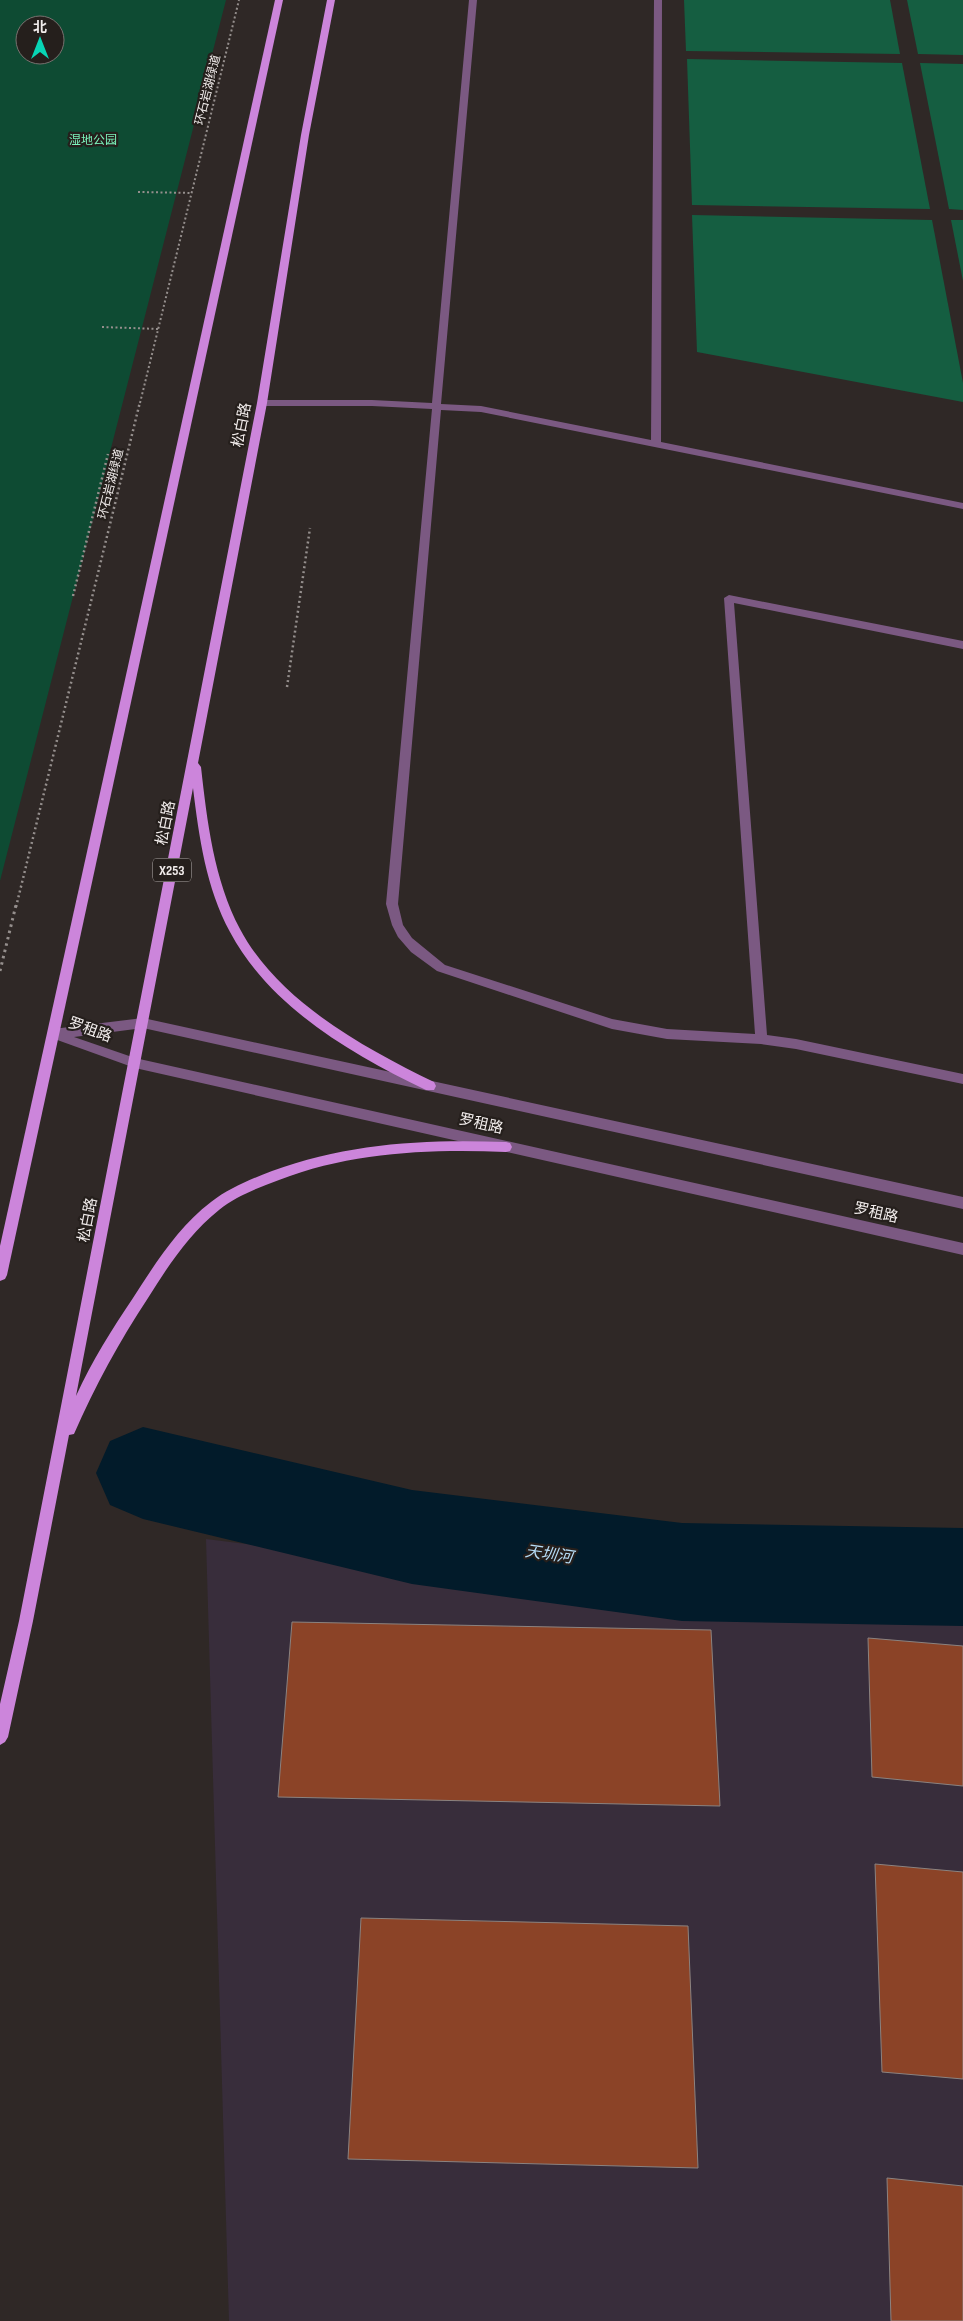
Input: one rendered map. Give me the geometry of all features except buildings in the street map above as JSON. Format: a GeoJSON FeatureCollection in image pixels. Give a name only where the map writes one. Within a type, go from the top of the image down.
{"type":"FeatureCollection","features":[{"type":"Feature","properties":{"kind":"main road"},"geometry":{"type":"LineString","coordinates":[[0,1275],[279,0]]}},
{"type":"Feature","properties":{"kind":"main road","name":"松白路"},"geometry":{"type":"LineString","coordinates":[[0,1737],[26,1621],[262,403],[305,135],[332,0]]}},
{"type":"Feature","properties":{"kind":"main road"},"geometry":{"type":"LineString","coordinates":[[195,751],[198,796],[206,842],[222,898],[234,931],[256,963],[289,995],[350,1044],[383,1064],[430,1086]]}},
{"type":"Feature","properties":{"kind":"main road"},"geometry":{"type":"LineString","coordinates":[[56,1459],[77,1407],[131,1312],[161,1267],[187,1235],[215,1206],[251,1185],[299,1165],[349,1153],[451,1144],[506,1147]]}},
{"type":"Feature","properties":{"kind":"street"},"geometry":{"type":"LineString","coordinates":[[473,0],[392,904],[394,921],[403,937],[421,955],[441,968],[602,1022],[667,1034],[761,1039],[796,1044],[963,1080]]}},
{"type":"Feature","properties":{"kind":"street"},"geometry":{"type":"LineString","coordinates":[[656,444],[658,0]]}},
{"type":"Feature","properties":{"kind":"street"},"geometry":{"type":"LineString","coordinates":[[262,403],[436,406],[482,409],[963,506]]}},
{"type":"Feature","properties":{"kind":"street"},"geometry":{"type":"LineString","coordinates":[[761,1039],[730,598],[963,645]]}},
{"type":"Feature","properties":{"kind":"street","name":"罗租路"},"geometry":{"type":"LineString","coordinates":[[53,1034],[142,1023],[963,1203]]}},
{"type":"Feature","properties":{"kind":"street","name":"罗租路"},"geometry":{"type":"LineString","coordinates":[[53,1034],[134,1063],[963,1249]]}},
{"type":"Feature","properties":{"kind":"path","name":"环石岩湖绿道"},"geometry":{"type":"LineString","coordinates":[[0,971],[239,0]]}},
{"type":"Feature","properties":{"kind":"path"},"geometry":{"type":"LineString","coordinates":[[138,192],[192,193]]}},
{"type":"Feature","properties":{"kind":"path"},"geometry":{"type":"LineString","coordinates":[[102,327],[158,328]]}},
{"type":"Feature","properties":{"kind":"path"},"geometry":{"type":"LineString","coordinates":[[73,596],[108,454]]}},
{"type":"Feature","properties":{"kind":"path"},"geometry":{"type":"LineString","coordinates":[[287,687],[310,528]]}},
{"type":"Feature","properties":{"kind":"shaded area"},"geometry":{"type":"Polygon","coordinates":[[[206,1539],[736,1606],[963,1612],[963,2321],[229,2321],[206,1539]]]}},
{"type":"Feature","properties":{"kind":"green space","name":"湿地公园"},"geometry":{"type":"Polygon","coordinates":[[[0,0],[226,0],[0,881],[0,0]]]}},
{"type":"Feature","properties":{"kind":"green space"},"geometry":{"type":"Polygon","coordinates":[[[684,0],[890,0],[900,54],[686,51],[684,0]]]}},
{"type":"Feature","properties":{"kind":"green space"},"geometry":{"type":"Polygon","coordinates":[[[907,0],[963,0],[963,55],[918,54],[907,0]]]}},
{"type":"Feature","properties":{"kind":"green space"},"geometry":{"type":"Polygon","coordinates":[[[687,59],[902,63],[930,209],[692,205],[687,59]]]}},
{"type":"Feature","properties":{"kind":"green space"},"geometry":{"type":"Polygon","coordinates":[[[920,63],[963,64],[963,210],[949,209],[920,63]]]}},
{"type":"Feature","properties":{"kind":"green space"},"geometry":{"type":"Polygon","coordinates":[[[692,215],[932,220],[963,383],[963,402],[697,352],[692,215]]]}},
{"type":"Feature","properties":{"kind":"green space"},"geometry":{"type":"Polygon","coordinates":[[[951,220],[963,220],[963,281],[951,220]]]}},
{"type":"Feature","properties":{"kind":"waterway","name":"天圳河"},"geometry":{"type":"LineString","coordinates":[[143,1473],[412,1537],[682,1572],[963,1577]]}}]}
